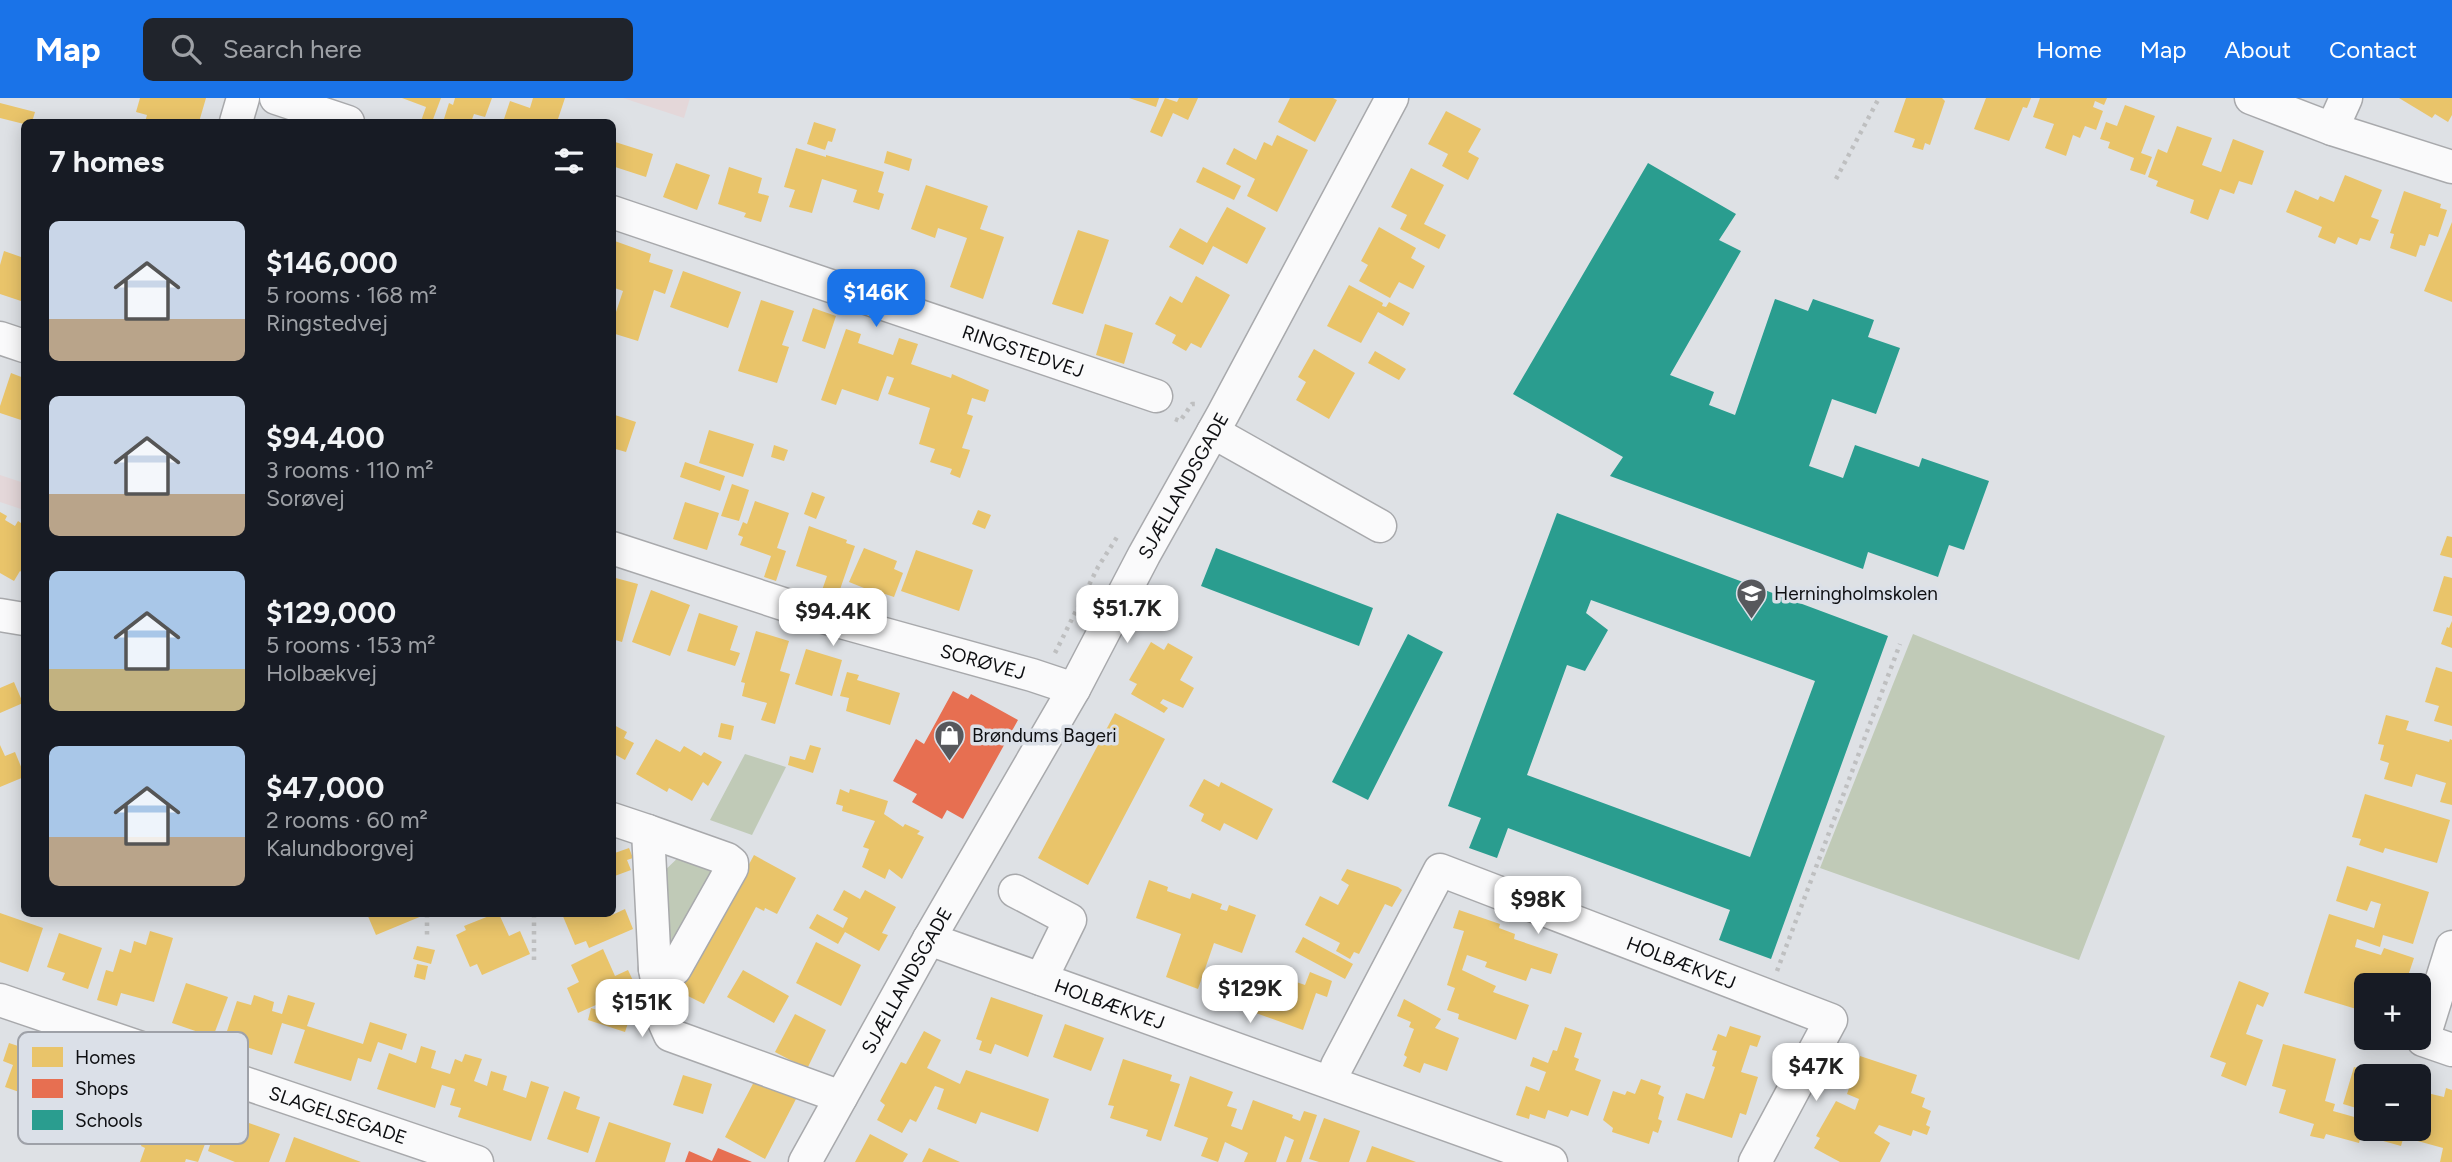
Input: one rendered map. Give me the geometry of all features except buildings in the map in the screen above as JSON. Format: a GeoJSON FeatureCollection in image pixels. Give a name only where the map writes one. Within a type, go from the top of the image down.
{"type":"FeatureCollection","features":[{"type":"Feature","properties":{"kind":"street"},"geometry":{"type":"LineString","coordinates":[[237,119],[243,98]]}},
{"type":"Feature","properties":{"kind":"street"},"geometry":{"type":"LineString","coordinates":[[276,98],[339,119]]}},
{"type":"Feature","properties":{"kind":"street","name":"SJÆLLANDSGADE"},"geometry":{"type":"LineString","coordinates":[[805,1162],[929,939],[1074,689],[1392,98]]}},
{"type":"Feature","properties":{"kind":"street"},"geometry":{"type":"LineString","coordinates":[[2251,98],[2332,130],[2452,167]]}},
{"type":"Feature","properties":{"kind":"street"},"geometry":{"type":"LineString","coordinates":[[2332,130],[2346,98]]}},
{"type":"Feature","properties":{"kind":"street","name":"RINGSTEDVEJ"},"geometry":{"type":"LineString","coordinates":[[616,213],[1156,396]]}},
{"type":"Feature","properties":{"kind":"street"},"geometry":{"type":"LineString","coordinates":[[0,338],[21,345]]}},
{"type":"Feature","properties":{"kind":"street"},"geometry":{"type":"LineString","coordinates":[[1213,432],[1380,526]]}},
{"type":"Feature","properties":{"kind":"street","name":"SORØVEJ"},"geometry":{"type":"LineString","coordinates":[[616,549],[823,617],[1074,689]]}},
{"type":"Feature","properties":{"kind":"street"},"geometry":{"type":"LineString","coordinates":[[0,615],[21,618]]}},
{"type":"Feature","properties":{"kind":"street"},"geometry":{"type":"LineString","coordinates":[[616,820],[732,863],[732,868],[675,969],[655,969]]}},
{"type":"Feature","properties":{"kind":"street"},"geometry":{"type":"LineString","coordinates":[[648,831],[655,969],[665,1024],[670,1035],[841,1097]]}},
{"type":"Feature","properties":{"kind":"street","name":"HOLBÆKVEJ"},"geometry":{"type":"LineString","coordinates":[[1331,1082],[1440,870],[1831,1020],[1755,1162]]}},
{"type":"Feature","properties":{"kind":"street"},"geometry":{"type":"LineString","coordinates":[[1015,891],[1070,920],[1041,979]]}},
{"type":"Feature","properties":{"kind":"street","name":"HOLBÆKVEJ"},"geometry":{"type":"LineString","coordinates":[[929,939],[1551,1162]]}},
{"type":"Feature","properties":{"kind":"street"},"geometry":{"type":"LineString","coordinates":[[2452,947],[2423,1040],[2452,1050]]}},
{"type":"Feature","properties":{"kind":"street","name":"SLAGELSEGADE"},"geometry":{"type":"LineString","coordinates":[[0,1000],[94,1032]]}},
{"type":"Feature","properties":{"kind":"street","name":"SLAGELSEGADE"},"geometry":{"type":"LineString","coordinates":[[248,1084],[477,1162]]}},
{"type":"Feature","properties":{"kind":"path"},"geometry":{"type":"LineString","coordinates":[[1836,179],[1879,98]]}},
{"type":"Feature","properties":{"kind":"path"},"geometry":{"type":"LineString","coordinates":[[1768,996],[1900,644]]}},
{"type":"Feature","properties":{"kind":"path"},"geometry":{"type":"LineString","coordinates":[[427,917],[427,938]]}},
{"type":"Feature","properties":{"kind":"path"},"geometry":{"type":"LineString","coordinates":[[534,917],[534,962]]}},
{"type":"Feature","properties":{"kind":"shaded area"},"geometry":{"type":"Polygon","coordinates":[[[623,98],[690,98],[684,118],[623,98]]]}},
{"type":"Feature","properties":{"kind":"shaded area"},"geometry":{"type":"Polygon","coordinates":[[[0,475],[21,482],[21,509],[0,502],[0,475]]]}},
{"type":"Feature","properties":{"kind":"green space"},"geometry":{"type":"Polygon","coordinates":[[[1913,634],[2165,736],[2079,960],[1820,868],[1913,634]]]}},
{"type":"Feature","properties":{"kind":"green space"},"geometry":{"type":"Polygon","coordinates":[[[745,754],[786,767],[752,835],[710,820],[745,754]]]}},
{"type":"Feature","properties":{"kind":"green space"},"geometry":{"type":"Polygon","coordinates":[[[684,852],[714,869],[673,945],[668,946],[660,875],[684,852]]]}},
{"type":"Feature","properties":{"kind":"place","name":"Herningholmskolen"},"geometry":{"type":"Point","coordinates":[1751,620]}},
{"type":"Feature","properties":{"kind":"place","name":"Brøndums Bageri"},"geometry":{"type":"Point","coordinates":[949,762]}}]}
